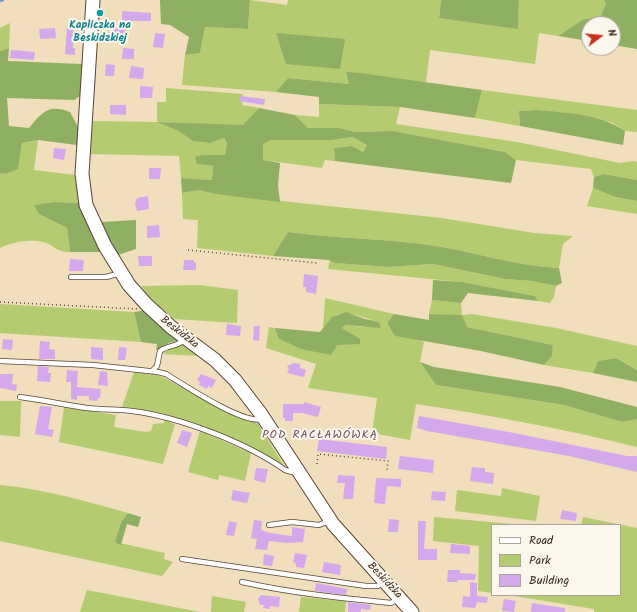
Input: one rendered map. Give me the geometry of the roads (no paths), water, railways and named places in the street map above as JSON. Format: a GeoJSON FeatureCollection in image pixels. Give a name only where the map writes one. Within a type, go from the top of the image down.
{"type":"FeatureCollection","features":[{"type":"Feature","properties":{"kind":"street","name":"Beskidzka"},"geometry":{"type":"LineString","coordinates":[[93,0],[82,156],[83,189],[86,204],[97,230],[121,273],[147,305],[215,360],[235,380],[264,418],[296,470],[330,520],[412,612]]}},
{"type":"Feature","properties":{"kind":"lane"},"geometry":{"type":"LineString","coordinates":[[71,277],[106,277],[121,273]]}},
{"type":"Feature","properties":{"kind":"lane"},"geometry":{"type":"LineString","coordinates":[[152,371],[157,366],[160,351],[164,348],[180,344],[186,338]]}},
{"type":"Feature","properties":{"kind":"lane"},"geometry":{"type":"LineString","coordinates":[[0,361],[93,365],[152,371],[166,374],[222,407],[249,418],[258,420],[264,418]]}},
{"type":"Feature","properties":{"kind":"lane"},"geometry":{"type":"LineString","coordinates":[[20,398],[87,408],[132,410],[154,415],[194,426],[248,449],[285,470],[292,472],[296,470]]}},
{"type":"Feature","properties":{"kind":"lane"},"geometry":{"type":"LineString","coordinates":[[268,525],[292,522],[319,525],[330,520]]}},
{"type":"Feature","properties":{"kind":"lane"},"geometry":{"type":"LineString","coordinates":[[182,559],[366,586],[378,586],[383,581]]}},
{"type":"Feature","properties":{"kind":"lane"},"geometry":{"type":"LineString","coordinates":[[242,582],[268,588],[329,597],[391,603],[400,599]]}},
{"type":"Feature","properties":{"kind":"place","name":"Kapliczka na Beskidzkiej"},"geometry":{"type":"Point","coordinates":[100,13]}},
{"type":"Feature","properties":{"kind":"district","name":"POD RACŁAWÓWKĄ"},"geometry":{"type":"Point","coordinates":[320,436]}}]}
